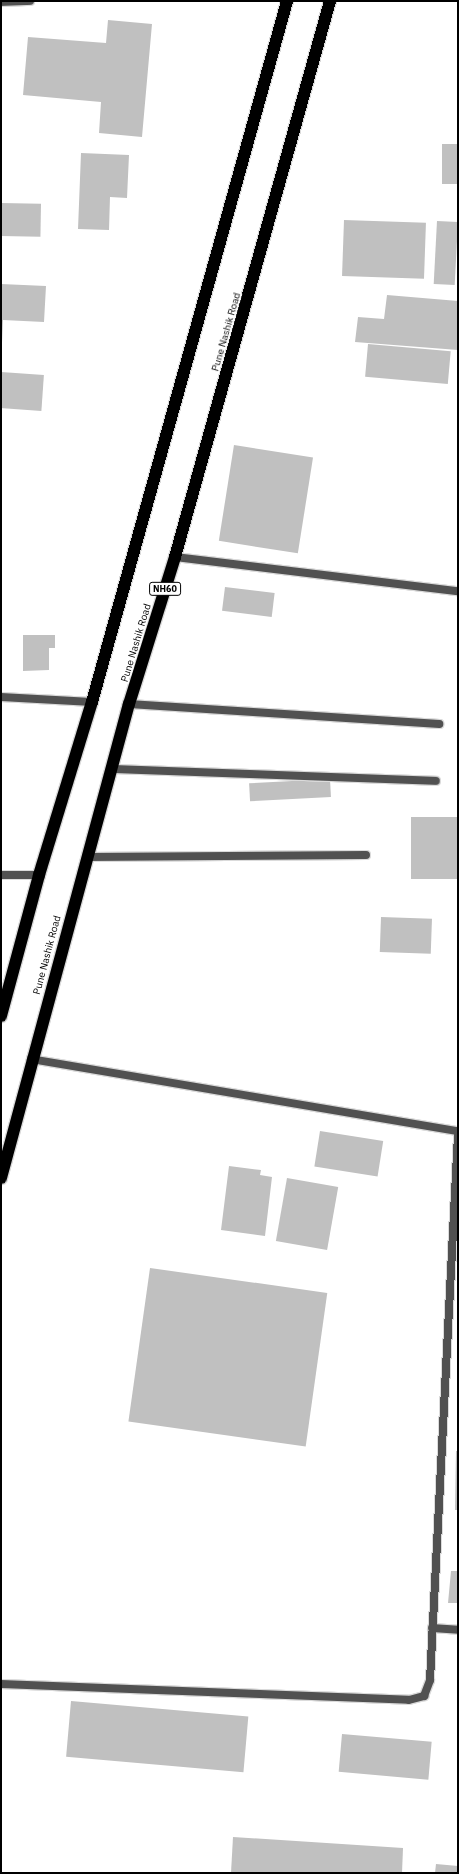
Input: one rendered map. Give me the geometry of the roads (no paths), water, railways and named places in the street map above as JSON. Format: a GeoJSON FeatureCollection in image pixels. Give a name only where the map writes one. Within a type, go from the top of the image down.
{"type":"FeatureCollection","features":[{"type":"Feature","properties":{"kind":"highway"},"geometry":{"type":"LineString","coordinates":[[1,1016],[40,875],[92,702],[287,1]]}},
{"type":"Feature","properties":{"kind":"highway","name":"Pune Nashik Road"},"geometry":{"type":"LineString","coordinates":[[1,1178],[31,1059],[129,704],[175,558],[330,1]]}},
{"type":"Feature","properties":{"kind":"street"},"geometry":{"type":"LineString","coordinates":[[1,2],[30,1]]}},
{"type":"Feature","properties":{"kind":"street"},"geometry":{"type":"LineString","coordinates":[[175,558],[458,591]]}},
{"type":"Feature","properties":{"kind":"street"},"geometry":{"type":"LineString","coordinates":[[1,697],[92,702]]}},
{"type":"Feature","properties":{"kind":"street"},"geometry":{"type":"LineString","coordinates":[[129,704],[439,724]]}},
{"type":"Feature","properties":{"kind":"street"},"geometry":{"type":"LineString","coordinates":[[111,769],[436,781]]}},
{"type":"Feature","properties":{"kind":"street"},"geometry":{"type":"LineString","coordinates":[[87,857],[366,855]]}},
{"type":"Feature","properties":{"kind":"street"},"geometry":{"type":"LineString","coordinates":[[1,875],[40,875]]}},
{"type":"Feature","properties":{"kind":"street"},"geometry":{"type":"LineString","coordinates":[[31,1059],[458,1131]]}},
{"type":"Feature","properties":{"kind":"street"},"geometry":{"type":"LineString","coordinates":[[1,1684],[409,1700],[424,1696],[430,1680],[458,1135]]}},
{"type":"Feature","properties":{"kind":"street"},"geometry":{"type":"LineString","coordinates":[[432,1628],[458,1630]]}}]}
